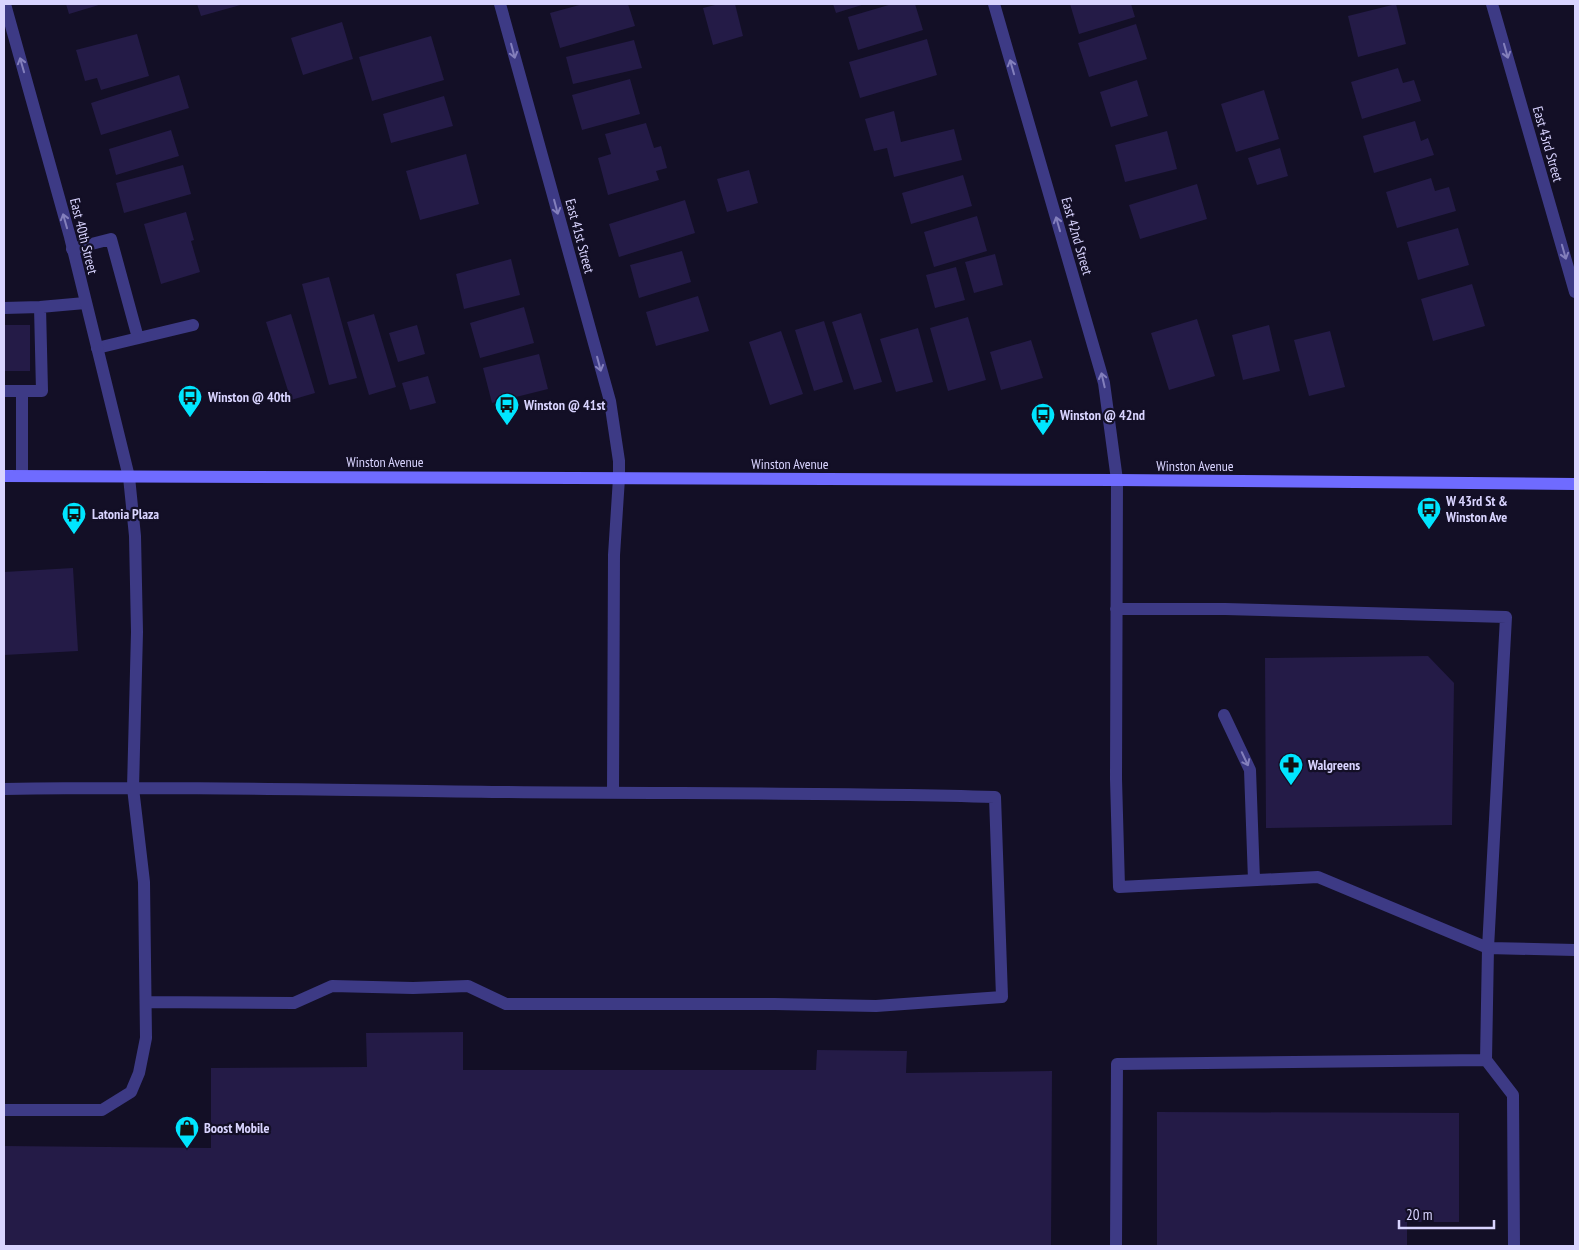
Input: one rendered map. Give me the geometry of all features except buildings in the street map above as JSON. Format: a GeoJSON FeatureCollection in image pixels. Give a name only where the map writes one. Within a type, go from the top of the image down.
{"type":"FeatureCollection","features":[{"type":"Feature","properties":{"kind":"main road","name":"Winston Avenue"},"geometry":{"type":"LineString","coordinates":[[4,476],[1116,480],[1575,484]]}},
{"type":"Feature","properties":{"kind":"street","name":"East 40th Street"},"geometry":{"type":"LineString","coordinates":[[4,4],[72,249],[129,477],[135,536],[137,632],[132,788],[144,882],[146,1002],[146,1038],[139,1074],[131,1092],[102,1110],[4,1110]]}},
{"type":"Feature","properties":{"kind":"street","name":"East 41st Street"},"geometry":{"type":"LineString","coordinates":[[500,4],[610,401],[619,461],[614,555],[613,793]]}},
{"type":"Feature","properties":{"kind":"street","name":"East 42nd Street"},"geometry":{"type":"LineString","coordinates":[[994,4],[1104,382],[1116,480],[1116,779],[1119,887],[1254,880]]}},
{"type":"Feature","properties":{"kind":"street","name":"East 43rd Street"},"geometry":{"type":"LineString","coordinates":[[1492,4],[1575,292]]}},
{"type":"Feature","properties":{"kind":"street"},"geometry":{"type":"LineString","coordinates":[[72,249],[111,239],[138,338]]}},
{"type":"Feature","properties":{"kind":"street"},"geometry":{"type":"LineString","coordinates":[[4,308],[40,307],[85,302]]}},
{"type":"Feature","properties":{"kind":"street"},"geometry":{"type":"LineString","coordinates":[[4,392],[42,391],[40,307]]}},
{"type":"Feature","properties":{"kind":"street"},"geometry":{"type":"LineString","coordinates":[[97,348],[193,325]]}},
{"type":"Feature","properties":{"kind":"street"},"geometry":{"type":"LineString","coordinates":[[22,392],[22,476]]}},
{"type":"Feature","properties":{"kind":"street"},"geometry":{"type":"LineString","coordinates":[[1116,609],[1225,609],[1506,617],[1488,948],[1486,1060],[1513,1095],[1514,1246]]}},
{"type":"Feature","properties":{"kind":"street"},"geometry":{"type":"LineString","coordinates":[[1224,715],[1250,770],[1254,880],[1318,877],[1488,948],[1575,950]]}},
{"type":"Feature","properties":{"kind":"street"},"geometry":{"type":"LineString","coordinates":[[4,789],[132,788],[613,793],[876,793],[995,797],[1002,997],[876,1006],[506,1004],[468,986],[414,988],[332,986],[294,1003],[146,1002]]}},
{"type":"Feature","properties":{"kind":"street"},"geometry":{"type":"LineString","coordinates":[[1116,1246],[1117,1064],[1486,1060]]}},
{"type":"Feature","properties":{"kind":"place","name":"Winston @ 40th"},"geometry":{"type":"Point","coordinates":[190,418]}},
{"type":"Feature","properties":{"kind":"place","name":"Winston @ 41st"},"geometry":{"type":"Point","coordinates":[507,426]}},
{"type":"Feature","properties":{"kind":"place","name":"Winston @ 42nd"},"geometry":{"type":"Point","coordinates":[1043,436]}},
{"type":"Feature","properties":{"kind":"place","name":"W 43rd St & Winston Ave"},"geometry":{"type":"Point","coordinates":[1429,530]}},
{"type":"Feature","properties":{"kind":"place","name":"Latonia Plaza"},"geometry":{"type":"Point","coordinates":[74,535]}},
{"type":"Feature","properties":{"kind":"place","name":"Walgreens"},"geometry":{"type":"Point","coordinates":[1291,786]}},
{"type":"Feature","properties":{"kind":"place","name":"Boost Mobile"},"geometry":{"type":"Point","coordinates":[187,1149]}}]}
